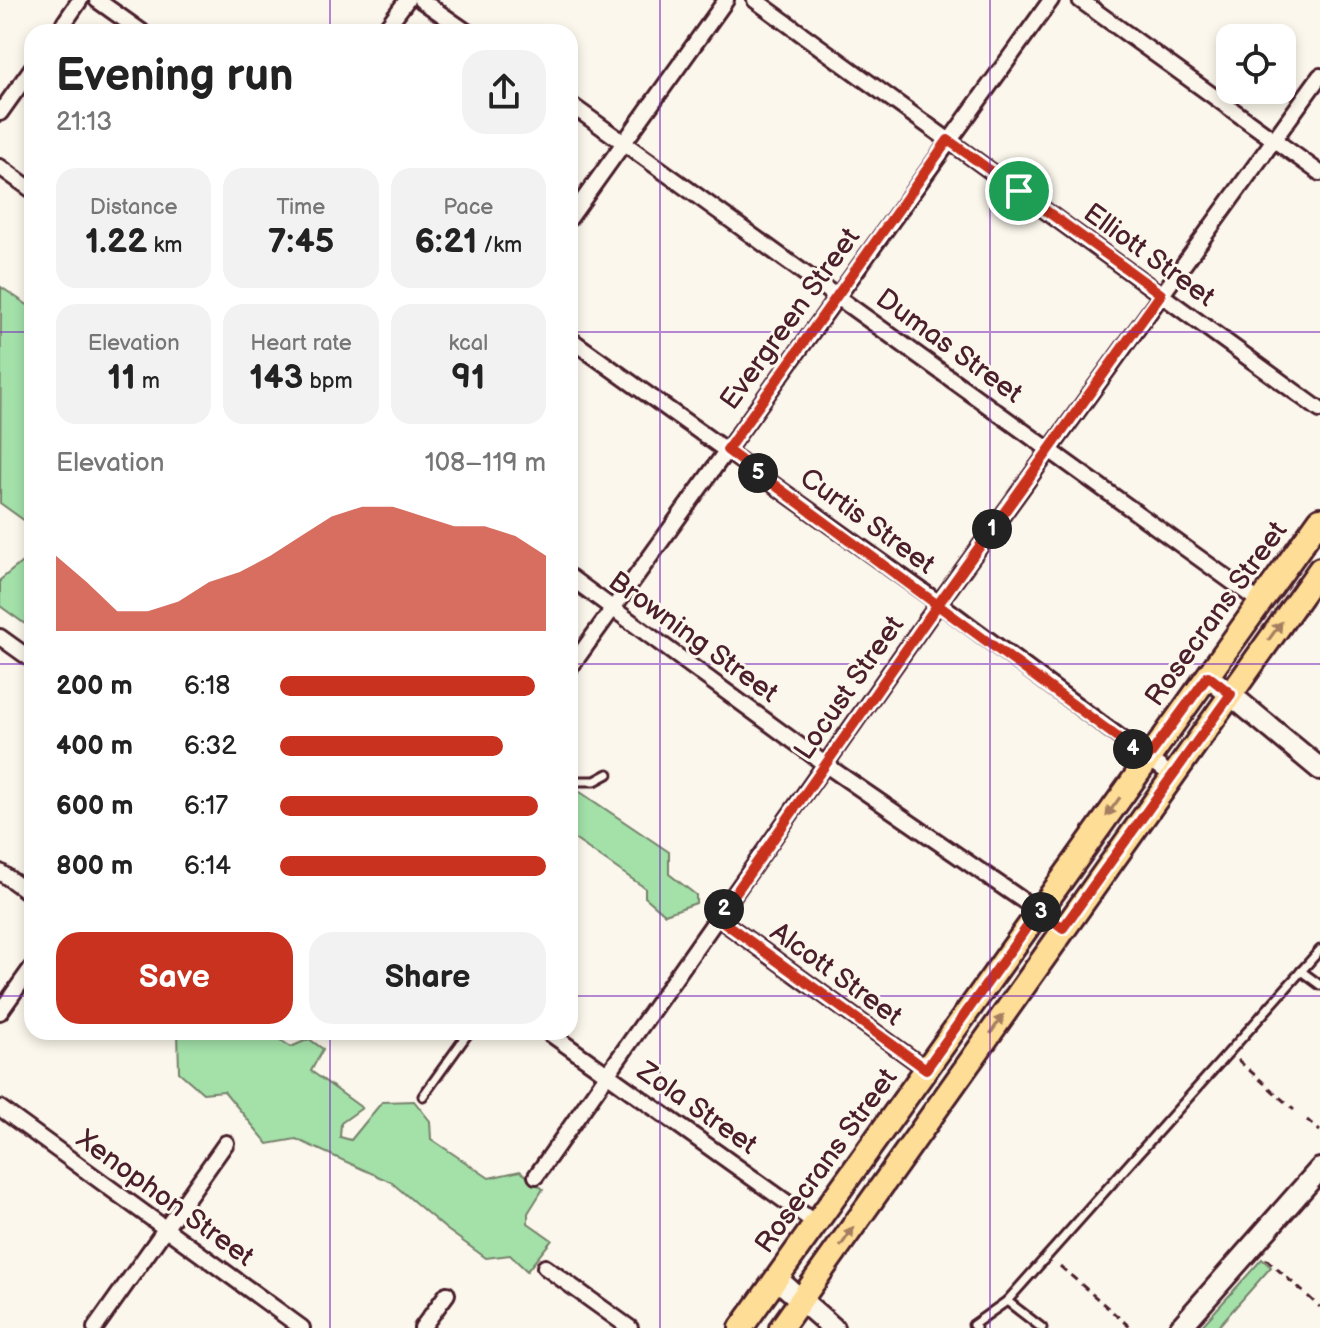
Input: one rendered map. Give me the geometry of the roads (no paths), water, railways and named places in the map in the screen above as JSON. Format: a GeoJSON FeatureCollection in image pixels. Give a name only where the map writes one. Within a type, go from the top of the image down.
{"type":"FeatureCollection","features":[{"type":"Feature","properties":{"kind":"main road","name":"Rosecrans Street"},"geometry":{"type":"LineString","coordinates":[[741,1328],[1320,519]]}},
{"type":"Feature","properties":{"kind":"main road"},"geometry":{"type":"LineString","coordinates":[[781,1328],[1320,569]]}},
{"type":"Feature","properties":{"kind":"street"},"geometry":{"type":"LineString","coordinates":[[64,24],[80,0]]}},
{"type":"Feature","properties":{"kind":"street"},"geometry":{"type":"LineString","coordinates":[[97,0],[131,24]]}},
{"type":"Feature","properties":{"kind":"street"},"geometry":{"type":"LineString","coordinates":[[389,24],[407,0]]}},
{"type":"Feature","properties":{"kind":"street"},"geometry":{"type":"LineString","coordinates":[[421,0],[456,24]]}},
{"type":"Feature","properties":{"kind":"street"},"geometry":{"type":"LineString","coordinates":[[578,207],[726,0]]}},
{"type":"Feature","properties":{"kind":"street","name":"Elliott Street"},"geometry":{"type":"LineString","coordinates":[[755,0],[1320,410]]}},
{"type":"Feature","properties":{"kind":"street","name":"Evergreen Street"},"geometry":{"type":"LineString","coordinates":[[578,657],[1051,0]]}},
{"type":"Feature","properties":{"kind":"street"},"geometry":{"type":"LineString","coordinates":[[1080,0],[1320,173]]}},
{"type":"Feature","properties":{"kind":"street","name":"Locust Street"},"geometry":{"type":"LineString","coordinates":[[536,1176],[939,603],[1320,76]]}},
{"type":"Feature","properties":{"kind":"street"},"geometry":{"type":"LineString","coordinates":[[0,113],[24,79]]}},
{"type":"Feature","properties":{"kind":"street","name":"Dumas Street"},"geometry":{"type":"LineString","coordinates":[[578,109],[1260,602]]}},
{"type":"Feature","properties":{"kind":"street"},"geometry":{"type":"LineString","coordinates":[[0,167],[24,184]]}},
{"type":"Feature","properties":{"kind":"street","name":"Curtis Street"},"geometry":{"type":"LineString","coordinates":[[578,345],[939,603],[1171,775]]}},
{"type":"Feature","properties":{"kind":"street","name":"Browning Street"},"geometry":{"type":"LineString","coordinates":[[578,583],[826,765],[1063,928]]}},
{"type":"Feature","properties":{"kind":"street"},"geometry":{"type":"LineString","coordinates":[[0,637],[24,654]]}},
{"type":"Feature","properties":{"kind":"street"},"geometry":{"type":"LineString","coordinates":[[1208,676],[1320,769]]}},
{"type":"Feature","properties":{"kind":"street"},"geometry":{"type":"LineString","coordinates":[[0,872],[24,889]]}},
{"type":"Feature","properties":{"kind":"street","name":"Alcott Street"},"geometry":{"type":"LineString","coordinates":[[718,918],[926,1069]]}},
{"type":"Feature","properties":{"kind":"street"},"geometry":{"type":"LineString","coordinates":[[0,1012],[24,978]]}},
{"type":"Feature","properties":{"kind":"street","name":"Zola Street"},"geometry":{"type":"LineString","coordinates":[[559,1040],[817,1224]]}},
{"type":"Feature","properties":{"kind":"street","name":"Xenophon Street"},"geometry":{"type":"LineString","coordinates":[[0,1108],[302,1328]]}},
{"type":"Feature","properties":{"kind":"street"},"geometry":{"type":"LineString","coordinates":[[95,1328],[226,1143]]}},
{"type":"Feature","properties":{"kind":"street"},"geometry":{"type":"LineString","coordinates":[[1180,1328],[1320,1169]]}},
{"type":"Feature","properties":{"kind":"street"},"geometry":{"type":"LineString","coordinates":[[545,1267],[630,1328]]}},
{"type":"Feature","properties":{"kind":"street"},"geometry":{"type":"LineString","coordinates":[[777,1279],[833,1328]]}},
{"type":"Feature","properties":{"kind":"street"},"geometry":{"type":"LineString","coordinates":[[422,1328],[447,1294]]}},
{"type":"Feature","properties":{"kind":"lane"},"geometry":{"type":"LineString","coordinates":[[578,781],[595,781],[608,774]]}},
{"type":"Feature","properties":{"kind":"lane"},"geometry":{"type":"LineString","coordinates":[[973,1327],[1007,1301],[1320,950]]}},
{"type":"Feature","properties":{"kind":"lane"},"geometry":{"type":"LineString","coordinates":[[1301,971],[1320,985]]}},
{"type":"Feature","properties":{"kind":"lane"},"geometry":{"type":"LineString","coordinates":[[423,1096],[463,1040]]}},
{"type":"Feature","properties":{"kind":"lane"},"geometry":{"type":"LineString","coordinates":[[1007,1301],[1042,1328]]}}]}
